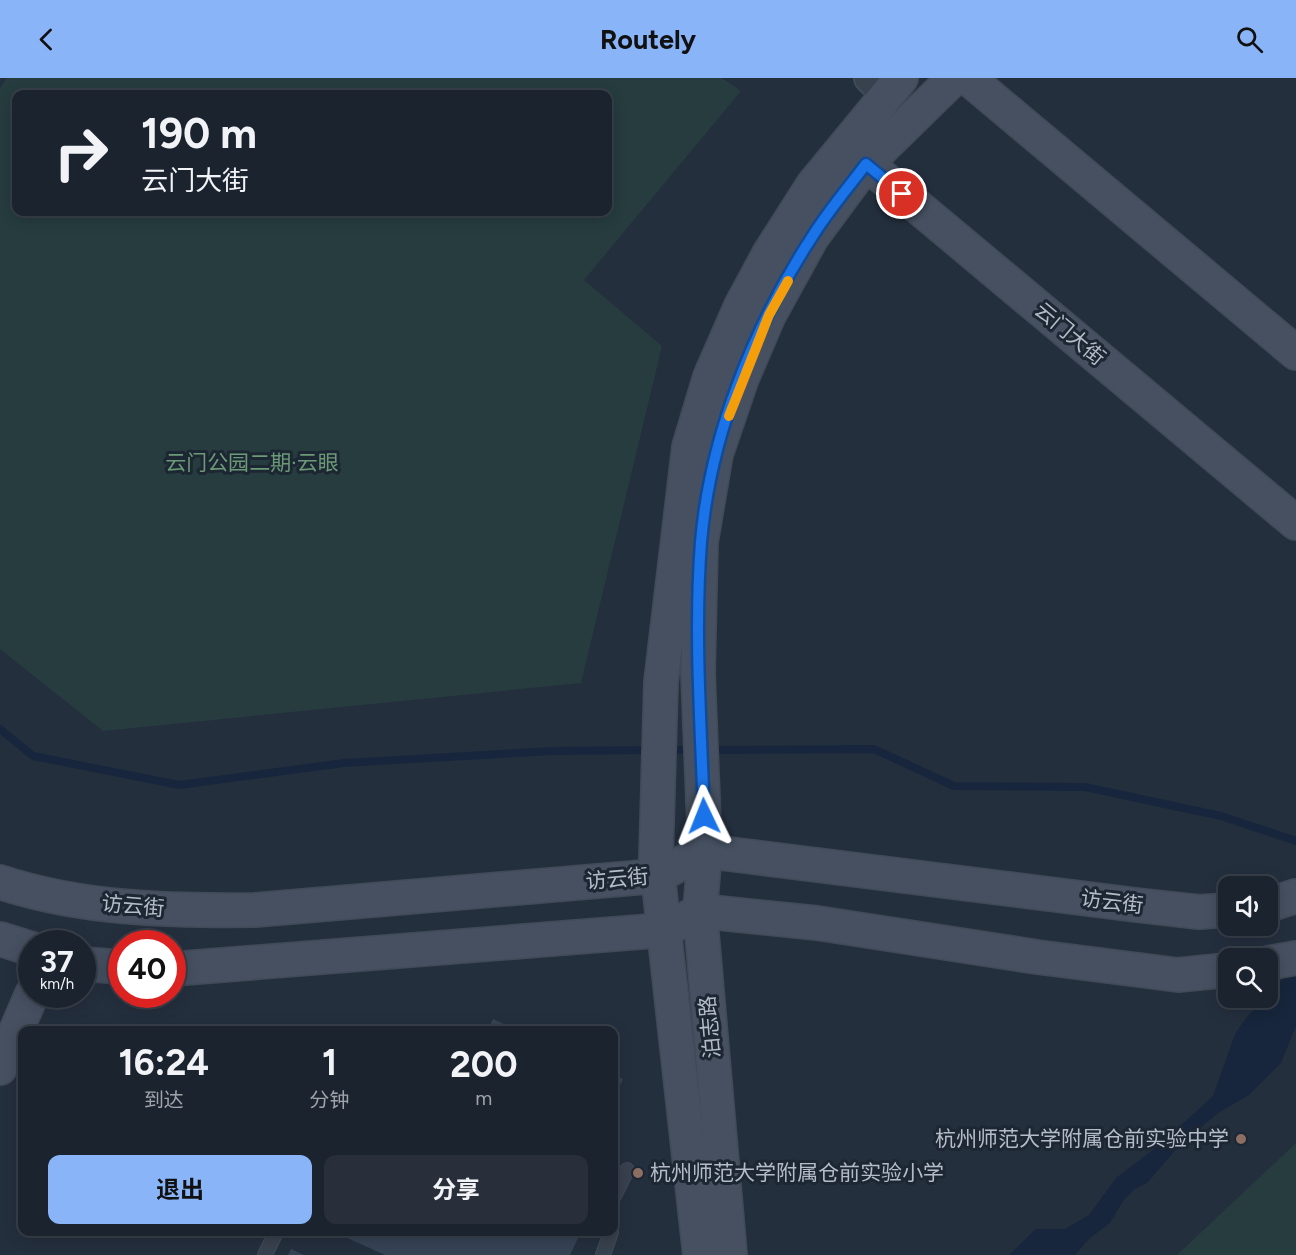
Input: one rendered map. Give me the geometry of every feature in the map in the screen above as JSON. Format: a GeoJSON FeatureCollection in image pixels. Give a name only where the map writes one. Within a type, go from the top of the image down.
{"type":"FeatureCollection","features":[{"type":"Feature","properties":{"kind":"main road"},"geometry":{"type":"LineString","coordinates":[[855,154],[954,78]]}},
{"type":"Feature","properties":{"kind":"main road"},"geometry":{"type":"LineString","coordinates":[[968,78],[1296,353]]}},
{"type":"Feature","properties":{"kind":"main road"},"geometry":{"type":"LineString","coordinates":[[855,154],[886,84]]}},
{"type":"Feature","properties":{"kind":"main road","name":"云门大街"},"geometry":{"type":"LineString","coordinates":[[855,154],[1296,523]]}},
{"type":"Feature","properties":{"kind":"main road","name":"泊志路"},"geometry":{"type":"LineString","coordinates":[[730,1255],[700,911],[705,851],[698,673],[701,542],[716,454],[742,378],[769,315],[855,154]]}},
{"type":"Feature","properties":{"kind":"main road","name":"泊志路"},"geometry":{"type":"LineString","coordinates":[[700,1255],[656,867],[661,682],[689,447],[710,377],[741,306],[769,254],[813,185],[855,154]]}},
{"type":"Feature","properties":{"kind":"main road","name":"访云街"},"geometry":{"type":"LineString","coordinates":[[0,882],[32,892],[111,906],[190,910],[255,910],[656,867],[705,851],[1124,904],[1199,912],[1218,911]]}},
{"type":"Feature","properties":{"kind":"main road"},"geometry":{"type":"LineString","coordinates":[[1278,902],[1296,896]]}},
{"type":"Feature","properties":{"kind":"main road"},"geometry":{"type":"LineString","coordinates":[[186,968],[664,930],[700,911],[816,923],[1037,957],[1178,975],[1218,971]]}},
{"type":"Feature","properties":{"kind":"main road"},"geometry":{"type":"LineString","coordinates":[[0,939],[18,945]]}},
{"type":"Feature","properties":{"kind":"main road"},"geometry":{"type":"LineString","coordinates":[[1278,961],[1296,958]]}},
{"type":"Feature","properties":{"kind":"main road"},"geometry":{"type":"LineString","coordinates":[[18,1026],[26,1008]]}},
{"type":"Feature","properties":{"kind":"main road"},"geometry":{"type":"LineString","coordinates":[[0,1068],[18,1026]]}},
{"type":"Feature","properties":{"kind":"lane"},"geometry":{"type":"LineString","coordinates":[[618,1188],[627,1170]]}},
{"type":"Feature","properties":{"kind":"lane"},"geometry":{"type":"LineString","coordinates":[[265,1255],[274,1236]]}},
{"type":"Feature","properties":{"kind":"lane"},"geometry":{"type":"LineString","coordinates":[[603,1255],[610,1236]]}},
{"type":"Feature","properties":{"kind":"green space","name":"云门公园二期·云眼"},"geometry":{"type":"Polygon","coordinates":[[[7,78],[722,78],[741,91],[584,280],[662,346],[581,683],[103,731],[0,649],[0,88],[7,78]]]}},
{"type":"Feature","properties":{"kind":"green space"},"geometry":{"type":"Polygon","coordinates":[[[1296,1143],[1296,1255],[1177,1255],[1296,1143]]]}},
{"type":"Feature","properties":{"kind":"water"},"geometry":{"type":"Polygon","coordinates":[[[1296,965],[1296,1026],[1281,1063],[1249,1095],[1218,1113],[1180,1145],[1147,1183],[1135,1189],[1123,1201],[1110,1223],[1090,1238],[1075,1255],[1009,1255],[1036,1229],[1065,1229],[1089,1215],[1116,1178],[1158,1146],[1213,1096],[1235,1034],[1255,1008],[1278,1008],[1278,984],[1296,965]]]}},
{"type":"Feature","properties":{"kind":"building"},"geometry":{"type":"Polygon","coordinates":[[[493,1019],[508,1026],[490,1026],[493,1019]]]}},
{"type":"Feature","properties":{"kind":"building"},"geometry":{"type":"Polygon","coordinates":[[[618,1077],[623,1079],[618,1090],[618,1077]]]}},
{"type":"Feature","properties":{"kind":"building"},"geometry":{"type":"Polygon","coordinates":[[[343,1236],[579,1236],[570,1255],[385,1255],[343,1236]]]}},
{"type":"Feature","properties":{"kind":"building"},"geometry":{"type":"Polygon","coordinates":[[[291,1249],[304,1255],[288,1255],[291,1249]]]}},
{"type":"Feature","properties":{"kind":"waterway"},"geometry":{"type":"LineString","coordinates":[[0,729],[33,756],[179,785],[344,763],[552,751],[651,750]]}},
{"type":"Feature","properties":{"kind":"waterway"},"geometry":{"type":"LineString","coordinates":[[708,750],[874,749],[954,786],[1085,787],[1221,816],[1296,841]]}},
{"type":"Feature","properties":{"kind":"waterway"},"geometry":{"type":"LineString","coordinates":[[666,750],[693,750]]}},
{"type":"Feature","properties":{"kind":"slow traffic"},"geometry":{"type":"LineString","coordinates":[[729,416],[742,378],[769,315],[788,281]]}},
{"type":"Feature","properties":{"kind":"place","name":"杭州师范大学附属仓前实验中学"},"geometry":{"type":"Point","coordinates":[1241,1139]}},
{"type":"Feature","properties":{"kind":"place","name":"杭州师范大学附属仓前实验小学"},"geometry":{"type":"Point","coordinates":[638,1173]}},
{"type":"Feature","properties":{"kind":"route"},"geometry":{"type":"LineString","coordinates":[[704,816],[698,673],[701,542],[716,454],[742,378],[769,315],[812,237],[866,164],[902,194]]}}]}
